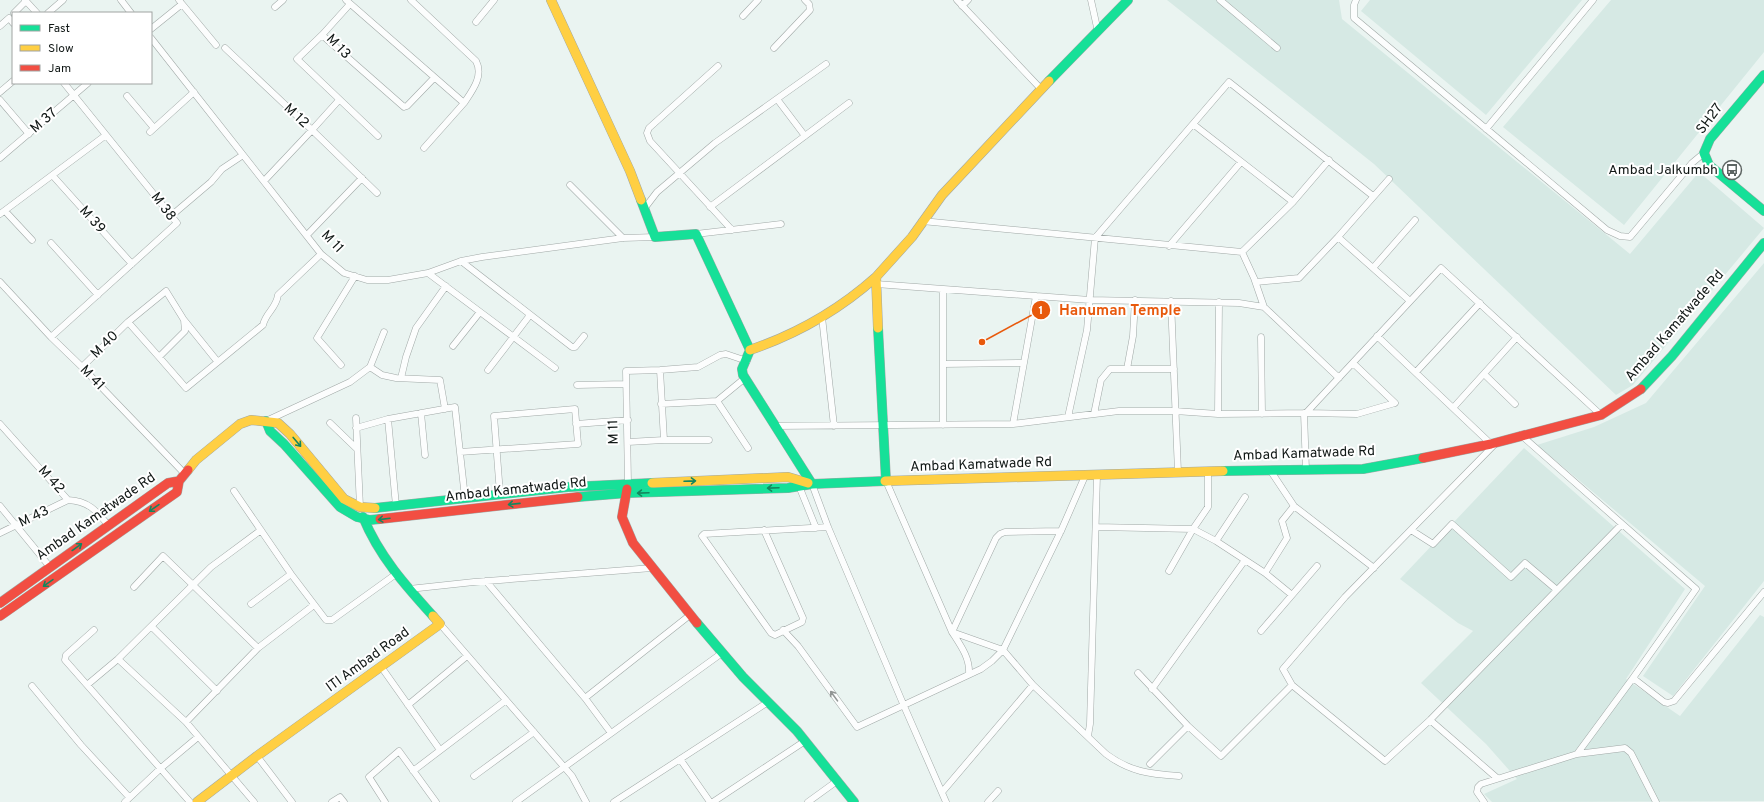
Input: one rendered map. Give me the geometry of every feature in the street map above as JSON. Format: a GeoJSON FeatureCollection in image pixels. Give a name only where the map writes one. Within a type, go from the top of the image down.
{"type":"FeatureCollection","features":[{"type":"Feature","properties":{"kind":"street"},"geometry":{"type":"LineString","coordinates":[[49,12],[63,0]]}},
{"type":"Feature","properties":{"kind":"street"},"geometry":{"type":"LineString","coordinates":[[121,0],[130,12]]}},
{"type":"Feature","properties":{"kind":"street"},"geometry":{"type":"LineString","coordinates":[[275,8],[283,0]]}},
{"type":"Feature","properties":{"kind":"street"},"geometry":{"type":"LineString","coordinates":[[411,0],[476,62],[478,66],[477,81],[464,103],[424,148]]}},
{"type":"Feature","properties":{"kind":"street"},"geometry":{"type":"LineString","coordinates":[[476,22],[494,0]]}},
{"type":"Feature","properties":{"kind":"street"},"geometry":{"type":"LineString","coordinates":[[551,0],[630,171],[655,237],[696,234],[781,224]]}},
{"type":"Feature","properties":{"kind":"street"},"geometry":{"type":"LineString","coordinates":[[743,16],[758,0]]}},
{"type":"Feature","properties":{"kind":"street"},"geometry":{"type":"LineString","coordinates":[[774,48],[810,10],[809,4],[805,0]]}},
{"type":"Feature","properties":{"kind":"street"},"geometry":{"type":"LineString","coordinates":[[957,0],[1041,89]]}},
{"type":"Feature","properties":{"kind":"street"},"geometry":{"type":"LineString","coordinates":[[962,6],[968,0]]}},
{"type":"Feature","properties":{"kind":"street"},"geometry":{"type":"LineString","coordinates":[[1091,0],[1098,32]]}},
{"type":"Feature","properties":{"kind":"street"},"geometry":{"type":"LineString","coordinates":[[750,350],[782,338],[822,317],[849,301],[876,281],[912,237],[942,195],[1041,89],[1128,0]]}},
{"type":"Feature","properties":{"kind":"street"},"geometry":{"type":"LineString","coordinates":[[1220,0],[1277,48]]}},
{"type":"Feature","properties":{"kind":"street"},"geometry":{"type":"LineString","coordinates":[[1356,0],[1354,5],[1354,18],[1607,230],[1620,236],[1630,237],[1692,163],[1704,153]]}},
{"type":"Feature","properties":{"kind":"street"},"geometry":{"type":"LineString","coordinates":[[1486,129],[1593,0]]}},
{"type":"Feature","properties":{"kind":"street"},"geometry":{"type":"LineString","coordinates":[[16,12],[26,1],[36,12]]}},
{"type":"Feature","properties":{"kind":"street"},"geometry":{"type":"LineString","coordinates":[[152,28],[181,2],[216,45]]}},
{"type":"Feature","properties":{"kind":"street"},"geometry":{"type":"LineString","coordinates":[[348,2],[464,103]]}},
{"type":"Feature","properties":{"kind":"street","name":"M 13"},"geometry":{"type":"LineString","coordinates":[[348,2],[322,35],[362,71],[404,107],[407,106],[434,78]]}},
{"type":"Feature","properties":{"kind":"street"},"geometry":{"type":"LineString","coordinates":[[0,26],[12,17]]}},
{"type":"Feature","properties":{"kind":"street"},"geometry":{"type":"LineString","coordinates":[[324,33],[297,59],[378,136]]}},
{"type":"Feature","properties":{"kind":"street","name":"M 11"},"geometry":{"type":"LineString","coordinates":[[152,39],[321,254],[344,273],[367,280],[379,280],[428,273],[460,261],[482,257],[624,238],[655,237]]}},
{"type":"Feature","properties":{"kind":"street","name":"M 12"},"geometry":{"type":"LineString","coordinates":[[225,48],[312,130],[264,181]]}},
{"type":"Feature","properties":{"kind":"street"},"geometry":{"type":"LineString","coordinates":[[644,209],[654,195],[732,130],[826,64]]}},
{"type":"Feature","properties":{"kind":"street"},"geometry":{"type":"LineString","coordinates":[[718,66],[648,131],[650,141],[710,208],[732,230]]}},
{"type":"Feature","properties":{"kind":"street","name":"SH27"},"geometry":{"type":"LineString","coordinates":[[1764,75],[1710,139],[1704,153],[1709,165],[1764,211]]}},
{"type":"Feature","properties":{"kind":"street"},"geometry":{"type":"LineString","coordinates":[[0,92],[12,82]]}},
{"type":"Feature","properties":{"kind":"street"},"geometry":{"type":"LineString","coordinates":[[1068,417],[1087,330],[1095,238],[1229,82],[1373,196]]}},
{"type":"Feature","properties":{"kind":"street","name":"M 38"},"geometry":{"type":"LineString","coordinates":[[51,337],[177,223],[65,84]]}},
{"type":"Feature","properties":{"kind":"street","name":"M 37"},"geometry":{"type":"LineString","coordinates":[[0,158],[87,84]]}},
{"type":"Feature","properties":{"kind":"street"},"geometry":{"type":"LineString","coordinates":[[127,96],[152,130],[194,92]]}},
{"type":"Feature","properties":{"kind":"street"},"geometry":{"type":"LineString","coordinates":[[777,98],[805,136]]}},
{"type":"Feature","properties":{"kind":"street"},"geometry":{"type":"LineString","coordinates":[[0,100],[29,134]]}},
{"type":"Feature","properties":{"kind":"street"},"geometry":{"type":"LineString","coordinates":[[339,100],[312,130],[377,193]]}},
{"type":"Feature","properties":{"kind":"street"},"geometry":{"type":"LineString","coordinates":[[710,208],[849,103]]}},
{"type":"Feature","properties":{"kind":"street"},"geometry":{"type":"LineString","coordinates":[[1193,124],[1292,202]]}},
{"type":"Feature","properties":{"kind":"street"},"geometry":{"type":"LineString","coordinates":[[32,240],[2,212],[53,176],[106,135]]}},
{"type":"Feature","properties":{"kind":"street"},"geometry":{"type":"LineString","coordinates":[[171,216],[211,182],[222,169],[243,155]]}},
{"type":"Feature","properties":{"kind":"street"},"geometry":{"type":"LineString","coordinates":[[922,221],[1242,252],[1292,202],[1329,160]]}},
{"type":"Feature","properties":{"kind":"street"},"geometry":{"type":"LineString","coordinates":[[1169,246],[1241,162]]}},
{"type":"Feature","properties":{"kind":"street","name":"M 39"},"geometry":{"type":"LineString","coordinates":[[53,176],[132,264]]}},
{"type":"Feature","properties":{"kind":"street"},"geometry":{"type":"LineString","coordinates":[[307,236],[362,178]]}},
{"type":"Feature","properties":{"kind":"street"},"geometry":{"type":"LineString","coordinates":[[1256,282],[1299,278],[1338,237],[1389,179]]}},
{"type":"Feature","properties":{"kind":"street"},"geometry":{"type":"LineString","coordinates":[[570,185],[624,238]]}},
{"type":"Feature","properties":{"kind":"street"},"geometry":{"type":"LineString","coordinates":[[1373,268],[1415,220]]}},
{"type":"Feature","properties":{"kind":"street"},"geometry":{"type":"LineString","coordinates":[[696,234],[750,350],[747,361],[742,369],[745,378],[812,484],[828,527],[946,802]]}},
{"type":"Feature","properties":{"kind":"street"},"geometry":{"type":"LineString","coordinates":[[1338,237],[1410,301]]}},
{"type":"Feature","properties":{"kind":"street"},"geometry":{"type":"LineString","coordinates":[[51,243],[98,295]]}},
{"type":"Feature","properties":{"kind":"street","name":"Ambad Kamatwade Rd"},"geometry":{"type":"LineString","coordinates":[[0,603],[168,483],[182,477],[196,460],[240,424],[251,420],[278,423],[290,434],[349,512],[364,520],[377,520],[466,509],[627,493],[886,481],[1208,471],[1363,469],[1436,456],[1602,415],[1639,391],[1672,356],[1764,243]]}},
{"type":"Feature","properties":{"kind":"street"},"geometry":{"type":"LineString","coordinates":[[1242,252],[1256,282],[1264,307],[1339,378]]}},
{"type":"Feature","properties":{"kind":"street"},"geometry":{"type":"LineString","coordinates":[[184,320],[217,361],[263,325],[264,318],[277,304],[278,295],[321,254]]}},
{"type":"Feature","properties":{"kind":"street"},"geometry":{"type":"LineString","coordinates":[[460,261],[574,348],[584,336]]}},
{"type":"Feature","properties":{"kind":"street"},"geometry":{"type":"LineString","coordinates":[[1306,470],[1305,413],[1441,268],[1602,415]]}},
{"type":"Feature","properties":{"kind":"street"},"geometry":{"type":"LineString","coordinates":[[428,273],[555,368]]}},
{"type":"Feature","properties":{"kind":"street"},"geometry":{"type":"LineString","coordinates":[[341,365],[317,338],[355,276]]}},
{"type":"Feature","properties":{"kind":"street"},"geometry":{"type":"LineString","coordinates":[[876,281],[943,289],[1090,300],[1171,300],[1239,303],[1264,307]]}},
{"type":"Feature","properties":{"kind":"street"},"geometry":{"type":"LineString","coordinates":[[876,281],[886,481],[952,632],[968,659],[970,666],[969,674]]}},
{"type":"Feature","properties":{"kind":"street","name":"M 41"},"geometry":{"type":"LineString","coordinates":[[0,282],[51,337],[82,367],[182,477]]}},
{"type":"Feature","properties":{"kind":"street"},"geometry":{"type":"LineString","coordinates":[[400,378],[416,328],[446,286]]}},
{"type":"Feature","properties":{"kind":"street"},"geometry":{"type":"LineString","coordinates":[[943,289],[943,425]]}},
{"type":"Feature","properties":{"kind":"street","name":"M 40"},"geometry":{"type":"LineString","coordinates":[[82,367],[128,322],[166,291],[184,320]]}},
{"type":"Feature","properties":{"kind":"street"},"geometry":{"type":"LineString","coordinates":[[1013,424],[1036,296]]}},
{"type":"Feature","properties":{"kind":"street"},"geometry":{"type":"LineString","coordinates":[[1127,369],[1133,336],[1135,300]]}},
{"type":"Feature","properties":{"kind":"street"},"geometry":{"type":"LineString","coordinates":[[1171,300],[1178,472]]}},
{"type":"Feature","properties":{"kind":"street"},"geometry":{"type":"LineString","coordinates":[[1218,414],[1219,302]]}},
{"type":"Feature","properties":{"kind":"street"},"geometry":{"type":"LineString","coordinates":[[1416,372],[1480,303]]}},
{"type":"Feature","properties":{"kind":"street"},"geometry":{"type":"LineString","coordinates":[[453,346],[480,312]]}},
{"type":"Feature","properties":{"kind":"street"},"geometry":{"type":"LineString","coordinates":[[488,370],[530,315]]}},
{"type":"Feature","properties":{"kind":"street"},"geometry":{"type":"LineString","coordinates":[[822,317],[834,426]]}},
{"type":"Feature","properties":{"kind":"street"},"geometry":{"type":"LineString","coordinates":[[159,357],[185,331],[184,320]]}},
{"type":"Feature","properties":{"kind":"street","name":"M 40"},"geometry":{"type":"LineString","coordinates":[[128,322],[186,388],[217,361]]}},
{"type":"Feature","properties":{"kind":"street"},"geometry":{"type":"LineString","coordinates":[[266,421],[350,382],[370,367],[384,332]]}},
{"type":"Feature","properties":{"kind":"street"},"geometry":{"type":"LineString","coordinates":[[1378,336],[1453,408],[1495,442],[1345,597],[1283,669],[1292,685],[1385,761],[1430,720],[1622,524]]}},
{"type":"Feature","properties":{"kind":"street"},"geometry":{"type":"LineString","coordinates":[[1261,337],[1262,414]]}},
{"type":"Feature","properties":{"kind":"street"},"geometry":{"type":"LineString","coordinates":[[1453,408],[1517,337]]}},
{"type":"Feature","properties":{"kind":"street"},"geometry":{"type":"LineString","coordinates":[[664,440],[660,370],[698,366],[723,354],[747,361]]}},
{"type":"Feature","properties":{"kind":"street"},"geometry":{"type":"LineString","coordinates":[[943,364],[1024,363]]}},
{"type":"Feature","properties":{"kind":"street"},"geometry":{"type":"LineString","coordinates":[[775,426],[1013,424],[1119,412],[1175,411],[1218,414],[1357,414],[1395,403],[1353,363]]}},
{"type":"Feature","properties":{"kind":"street"},"geometry":{"type":"LineString","coordinates":[[370,367],[382,375],[400,378],[440,380],[445,409]]}},
{"type":"Feature","properties":{"kind":"street"},"geometry":{"type":"LineString","coordinates":[[1094,414],[1101,380],[1110,369],[1174,369]]}},
{"type":"Feature","properties":{"kind":"street","name":"M 11"},"geometry":{"type":"LineString","coordinates":[[660,370],[626,370],[628,483],[622,517],[633,543],[722,653],[805,741],[854,802]]}},
{"type":"Feature","properties":{"kind":"street"},"geometry":{"type":"LineString","coordinates":[[1484,374],[1516,404]]}},
{"type":"Feature","properties":{"kind":"street"},"geometry":{"type":"LineString","coordinates":[[661,404],[717,401],[745,378]]}},
{"type":"Feature","properties":{"kind":"street"},"geometry":{"type":"LineString","coordinates":[[578,385],[626,384]]}},
{"type":"Feature","properties":{"kind":"street"},"geometry":{"type":"LineString","coordinates":[[717,401],[748,448]]}},
{"type":"Feature","properties":{"kind":"street"},"geometry":{"type":"LineString","coordinates":[[356,428],[388,419],[455,408],[465,498]]}},
{"type":"Feature","properties":{"kind":"street"},"geometry":{"type":"LineString","coordinates":[[460,452],[496,449],[578,444],[574,409],[494,416],[496,449],[500,494]]}},
{"type":"Feature","properties":{"kind":"street"},"geometry":{"type":"LineString","coordinates":[[421,413],[425,455]]}},
{"type":"Feature","properties":{"kind":"street"},"geometry":{"type":"LineString","coordinates":[[356,418],[356,449],[360,507],[364,520],[380,550],[396,574],[505,701],[572,776],[586,802]]}},
{"type":"Feature","properties":{"kind":"street"},"geometry":{"type":"LineString","coordinates":[[388,419],[396,506]]}},
{"type":"Feature","properties":{"kind":"street"},"geometry":{"type":"LineString","coordinates":[[576,424],[628,420]]}},
{"type":"Feature","properties":{"kind":"street"},"geometry":{"type":"LineString","coordinates":[[330,423],[356,449]]}},
{"type":"Feature","properties":{"kind":"street","name":"M 42"},"geometry":{"type":"LineString","coordinates":[[0,424],[68,500],[79,500],[87,504],[97,511],[108,525]]}},
{"type":"Feature","properties":{"kind":"street"},"geometry":{"type":"LineString","coordinates":[[1521,435],[1696,589],[1577,754]]}},
{"type":"Feature","properties":{"kind":"street"},"geometry":{"type":"LineString","coordinates":[[628,442],[709,440]]}},
{"type":"Feature","properties":{"kind":"street"},"geometry":{"type":"LineString","coordinates":[[1270,470],[1294,506],[1374,568]]}},
{"type":"Feature","properties":{"kind":"street"},"geometry":{"type":"LineString","coordinates":[[1170,571],[1193,529],[1208,507],[1208,471]]}},
{"type":"Feature","properties":{"kind":"street"},"geometry":{"type":"LineString","coordinates":[[1088,736],[1090,724],[1097,475]]}},
{"type":"Feature","properties":{"kind":"street"},"geometry":{"type":"LineString","coordinates":[[784,630],[798,646],[856,727],[904,706],[969,674],[988,664],[1003,650],[1061,531],[1085,476]]}},
{"type":"Feature","properties":{"kind":"street"},"geometry":{"type":"LineString","coordinates":[[0,616],[177,492],[182,477]]}},
{"type":"Feature","properties":{"kind":"street","name":"Ambad Kamatwade Rd"},"geometry":{"type":"LineString","coordinates":[[338,498],[369,509],[568,487],[628,483],[788,477],[812,484]]}},
{"type":"Feature","properties":{"kind":"street"},"geometry":{"type":"LineString","coordinates":[[799,486],[816,528]]}},
{"type":"Feature","properties":{"kind":"street"},"geometry":{"type":"LineString","coordinates":[[234,491],[291,574],[326,620],[332,620],[396,574]]}},
{"type":"Feature","properties":{"kind":"street"},"geometry":{"type":"LineString","coordinates":[[1216,541],[1245,497]]}},
{"type":"Feature","properties":{"kind":"street","name":"M 43"},"geometry":{"type":"LineString","coordinates":[[0,533],[68,500]]}},
{"type":"Feature","properties":{"kind":"street"},"geometry":{"type":"LineString","coordinates":[[0,506],[50,567]]}},
{"type":"Feature","properties":{"kind":"street"},"geometry":{"type":"LineString","coordinates":[[1265,573],[1287,538],[1282,521],[1294,506]]}},
{"type":"Feature","properties":{"kind":"street"},"geometry":{"type":"LineString","coordinates":[[1411,530],[1433,544],[1452,524],[1511,577],[1525,563],[1556,590]]}},
{"type":"Feature","properties":{"kind":"street"},"geometry":{"type":"LineString","coordinates":[[764,530],[803,618],[802,622],[775,635],[771,633],[702,536],[704,534],[764,530],[828,527]]}},
{"type":"Feature","properties":{"kind":"street"},"geometry":{"type":"LineString","coordinates":[[1096,527],[1193,529],[1216,541],[1265,573],[1292,595]]}},
{"type":"Feature","properties":{"kind":"street"},"geometry":{"type":"LineString","coordinates":[[87,685],[118,659],[152,627],[211,567],[261,530]]}},
{"type":"Feature","properties":{"kind":"street"},"geometry":{"type":"LineString","coordinates":[[952,632],[996,538],[1000,534],[1005,532],[1061,531]]}},
{"type":"Feature","properties":{"kind":"street"},"geometry":{"type":"LineString","coordinates":[[134,587],[162,556],[258,648]]}},
{"type":"Feature","properties":{"kind":"street"},"geometry":{"type":"LineString","coordinates":[[1152,689],[1245,560]]}},
{"type":"Feature","properties":{"kind":"street"},"geometry":{"type":"LineString","coordinates":[[1261,631],[1317,566]]}},
{"type":"Feature","properties":{"kind":"street"},"geometry":{"type":"LineString","coordinates":[[409,589],[486,581],[652,568]]}},
{"type":"Feature","properties":{"kind":"street"},"geometry":{"type":"LineString","coordinates":[[251,604],[291,574]]}},
{"type":"Feature","properties":{"kind":"street"},"geometry":{"type":"LineString","coordinates":[[486,581],[585,698],[611,734]]}},
{"type":"Feature","properties":{"kind":"street"},"geometry":{"type":"LineString","coordinates":[[1633,678],[1664,702],[1668,703],[1674,701],[1763,595]]}},
{"type":"Feature","properties":{"kind":"street"},"geometry":{"type":"LineString","coordinates":[[186,722],[258,648],[314,605]]}},
{"type":"Feature","properties":{"kind":"street"},"geometry":{"type":"LineString","coordinates":[[585,698],[690,615]]}},
{"type":"Feature","properties":{"kind":"street","name":"ITI Ambad Road"},"geometry":{"type":"LineString","coordinates":[[197,802],[230,775],[382,668],[440,624]]}},
{"type":"Feature","properties":{"kind":"street"},"geometry":{"type":"LineString","coordinates":[[152,627],[217,691]]}},
{"type":"Feature","properties":{"kind":"street"},"geometry":{"type":"LineString","coordinates":[[94,630],[65,656],[65,660],[190,802]]}},
{"type":"Feature","properties":{"kind":"street"},"geometry":{"type":"LineString","coordinates":[[952,632],[1003,650],[1033,685],[1119,764],[1136,770],[1179,776]]}},
{"type":"Feature","properties":{"kind":"street"},"geometry":{"type":"LineString","coordinates":[[516,802],[722,653]]}},
{"type":"Feature","properties":{"kind":"street"},"geometry":{"type":"LineString","coordinates":[[408,705],[467,656]]}},
{"type":"Feature","properties":{"kind":"street"},"geometry":{"type":"LineString","coordinates":[[118,659],[186,722],[254,802]]}},
{"type":"Feature","properties":{"kind":"street"},"geometry":{"type":"LineString","coordinates":[[382,668],[440,750]]}},
{"type":"Feature","properties":{"kind":"street"},"geometry":{"type":"LineString","coordinates":[[1138,673],[1188,726],[1221,756],[1292,685]]}},
{"type":"Feature","properties":{"kind":"street"},"geometry":{"type":"LineString","coordinates":[[942,791],[1033,685]]}},
{"type":"Feature","properties":{"kind":"street"},"geometry":{"type":"LineString","coordinates":[[32,686],[127,800],[161,768],[198,737]]}},
{"type":"Feature","properties":{"kind":"street"},"geometry":{"type":"LineString","coordinates":[[414,771],[505,701]]}},
{"type":"Feature","properties":{"kind":"street"},"geometry":{"type":"LineString","coordinates":[[614,802],[768,702]]}},
{"type":"Feature","properties":{"kind":"street"},"geometry":{"type":"LineString","coordinates":[[1430,720],[1497,778]]}},
{"type":"Feature","properties":{"kind":"street"},"geometry":{"type":"LineString","coordinates":[[1150,764],[1188,726]]}},
{"type":"Feature","properties":{"kind":"street"},"geometry":{"type":"LineString","coordinates":[[474,776],[534,732]]}},
{"type":"Feature","properties":{"kind":"street"},"geometry":{"type":"LineString","coordinates":[[680,759],[711,802],[805,741]]}},
{"type":"Feature","properties":{"kind":"street"},"geometry":{"type":"LineString","coordinates":[[1484,802],[1477,792],[1478,787],[1481,784],[1577,754],[1621,748],[1627,749],[1634,758],[1656,802]]}},
{"type":"Feature","properties":{"kind":"street"},"geometry":{"type":"LineString","coordinates":[[385,802],[369,777],[399,751],[436,802]]}},
{"type":"Feature","properties":{"kind":"street"},"geometry":{"type":"LineString","coordinates":[[257,756],[292,802]]}},
{"type":"Feature","properties":{"kind":"street"},"geometry":{"type":"LineString","coordinates":[[808,802],[837,781]]}},
{"type":"Feature","properties":{"kind":"street"},"geometry":{"type":"LineString","coordinates":[[988,802],[998,791]]}},
{"type":"Feature","properties":{"kind":"street"},"geometry":{"type":"LineString","coordinates":[[332,802],[340,796],[344,802]]}},
{"type":"Feature","properties":{"kind":"shaded area"},"geometry":{"type":"Polygon","coordinates":[[[1167,0],[1339,0],[1342,19],[1630,254],[1699,172],[1764,228],[1633,385],[1616,395],[1374,164],[1167,0]]]}},
{"type":"Feature","properties":{"kind":"shaded area"},"geometry":{"type":"Polygon","coordinates":[[[1370,0],[1582,0],[1486,115],[1361,11],[1370,0]]]}},
{"type":"Feature","properties":{"kind":"shaded area"},"geometry":{"type":"Polygon","coordinates":[[[1611,0],[1764,0],[1764,52],[1624,225],[1503,127],[1611,0]]]}},
{"type":"Feature","properties":{"kind":"shaded area"},"geometry":{"type":"Polygon","coordinates":[[[1764,263],[1764,581],[1673,696],[1643,676],[1705,586],[1537,445],[1594,427],[1646,403],[1764,263]]]}},
{"type":"Feature","properties":{"kind":"shaded area"},"geometry":{"type":"Polygon","coordinates":[[[1524,448],[1685,589],[1626,679],[1680,716],[1760,615],[1764,617],[1764,801],[1492,802],[1484,794],[1517,779],[1486,744],[1421,683],[1473,631],[1458,623],[1400,579],[1524,448]]]}},
{"type":"Feature","properties":{"kind":"traffic: fast"},"geometry":{"type":"LineString","coordinates":[[1049,81],[1128,0]]}},
{"type":"Feature","properties":{"kind":"traffic: fast"},"geometry":{"type":"LineString","coordinates":[[1764,75],[1710,139],[1704,153],[1709,165],[1764,211]]}},
{"type":"Feature","properties":{"kind":"traffic: fast"},"geometry":{"type":"LineString","coordinates":[[641,200],[655,237],[696,234],[750,350],[742,369],[743,375],[812,484]]}},
{"type":"Feature","properties":{"kind":"traffic: fast"},"geometry":{"type":"LineString","coordinates":[[1641,389],[1672,356],[1764,243]]}},
{"type":"Feature","properties":{"kind":"traffic: fast"},"geometry":{"type":"LineString","coordinates":[[878,328],[886,481]]}},
{"type":"Feature","properties":{"kind":"traffic: fast"},"geometry":{"type":"LineString","coordinates":[[266,421],[270,431],[284,444],[340,507],[357,517],[370,520],[380,519]]}},
{"type":"Feature","properties":{"kind":"traffic: fast"},"geometry":{"type":"LineString","coordinates":[[1223,471],[1363,469],[1423,458]]}},
{"type":"Feature","properties":{"kind":"traffic: fast"},"geometry":{"type":"LineString","coordinates":[[578,497],[627,493],[788,488],[812,484],[885,481]]}},
{"type":"Feature","properties":{"kind":"traffic: fast"},"geometry":{"type":"LineString","coordinates":[[375,508],[568,487],[652,483]]}},
{"type":"Feature","properties":{"kind":"traffic: fast"},"geometry":{"type":"LineString","coordinates":[[363,517],[377,545],[394,570],[433,616]]}},
{"type":"Feature","properties":{"kind":"traffic: fast"},"geometry":{"type":"LineString","coordinates":[[697,623],[743,677],[797,731],[854,802]]}},
{"type":"Feature","properties":{"kind":"traffic: slow"},"geometry":{"type":"LineString","coordinates":[[551,0],[630,171],[641,200]]}},
{"type":"Feature","properties":{"kind":"traffic: slow"},"geometry":{"type":"LineString","coordinates":[[878,328],[876,277],[912,237],[942,195],[1049,81]]}},
{"type":"Feature","properties":{"kind":"traffic: slow"},"geometry":{"type":"LineString","coordinates":[[750,350],[801,329],[817,320],[847,300],[876,277]]}},
{"type":"Feature","properties":{"kind":"traffic: slow"},"geometry":{"type":"LineString","coordinates":[[188,470],[196,460],[240,424],[251,420],[278,423],[290,434],[344,499],[360,507],[375,508]]}},
{"type":"Feature","properties":{"kind":"traffic: slow"},"geometry":{"type":"LineString","coordinates":[[885,481],[1223,471]]}},
{"type":"Feature","properties":{"kind":"traffic: slow"},"geometry":{"type":"LineString","coordinates":[[652,483],[788,477],[808,483]]}},
{"type":"Feature","properties":{"kind":"traffic: slow"},"geometry":{"type":"LineString","coordinates":[[197,802],[257,756],[440,624],[433,616]]}},
{"type":"Feature","properties":{"kind":"traffic: jam"},"geometry":{"type":"LineString","coordinates":[[1423,458],[1491,444],[1601,415],[1641,389]]}},
{"type":"Feature","properties":{"kind":"traffic: jam"},"geometry":{"type":"LineString","coordinates":[[0,603],[168,483],[179,481],[188,470]]}},
{"type":"Feature","properties":{"kind":"traffic: jam"},"geometry":{"type":"LineString","coordinates":[[0,616],[177,492],[179,481]]}},
{"type":"Feature","properties":{"kind":"traffic: jam"},"geometry":{"type":"LineString","coordinates":[[627,489],[622,517],[633,543],[697,623]]}},
{"type":"Feature","properties":{"kind":"traffic: jam"},"geometry":{"type":"LineString","coordinates":[[380,519],[578,497]]}},
{"type":"Feature","properties":{"kind":"place","name":"Ambad Jalkumbh"},"geometry":{"type":"Point","coordinates":[1732,170]}},
{"type":"Feature","properties":{"kind":"place","name":"Hanuman Temple"},"geometry":{"type":"Point","coordinates":[982,342]}}]}
